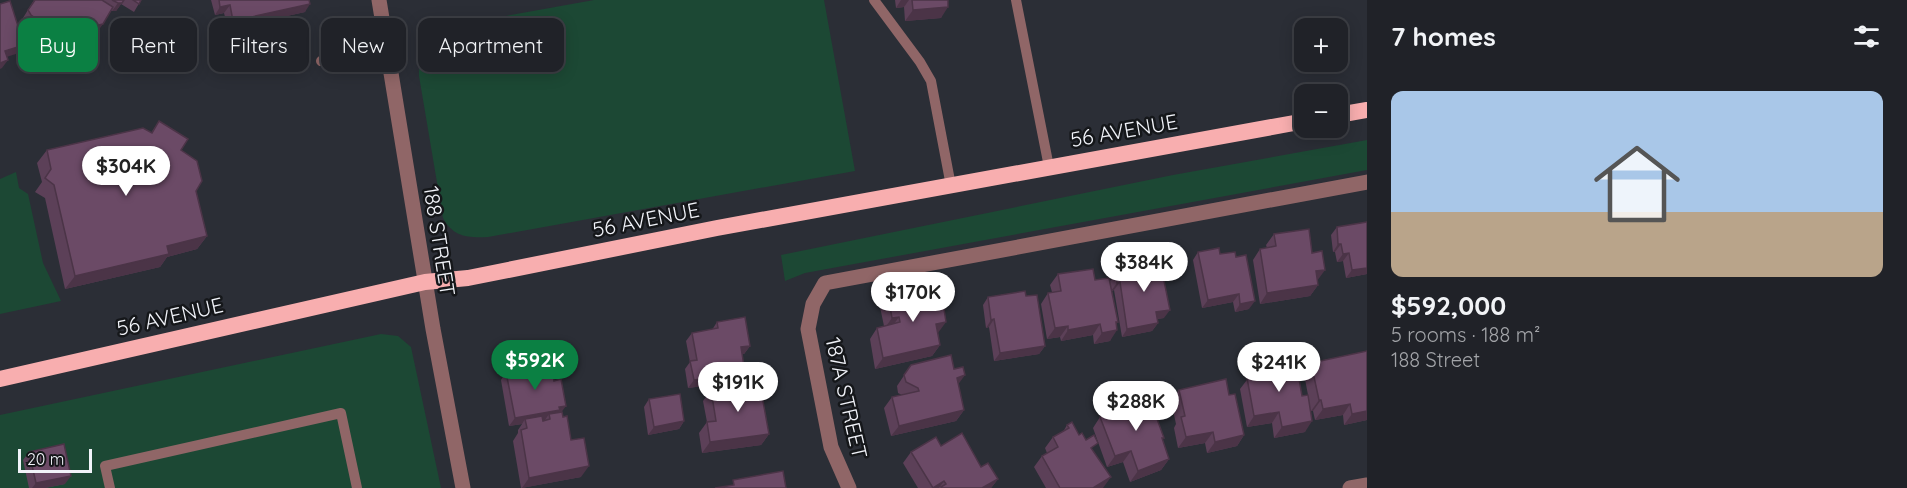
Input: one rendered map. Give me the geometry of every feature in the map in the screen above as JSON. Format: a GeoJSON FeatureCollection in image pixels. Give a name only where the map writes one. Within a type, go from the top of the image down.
{"type":"FeatureCollection","features":[{"type":"Feature","properties":{"kind":"highway"},"geometry":{"type":"LineString","coordinates":[[1348,113],[1367,110]]}},
{"type":"Feature","properties":{"kind":"highway","name":"56 AVENUE"},"geometry":{"type":"LineString","coordinates":[[0,379],[425,282],[468,278],[1049,167],[1294,123]]}},
{"type":"Feature","properties":{"kind":"street","name":"188 STREET"},"geometry":{"type":"LineString","coordinates":[[379,0],[382,18]]}},
{"type":"Feature","properties":{"kind":"street","name":"188 STREET"},"geometry":{"type":"LineString","coordinates":[[392,72],[425,282],[463,488]]}},
{"type":"Feature","properties":{"kind":"street","name":"187A STREET"},"geometry":{"type":"LineString","coordinates":[[849,488],[831,447],[808,329],[813,304],[825,283],[1367,182]]}},
{"type":"Feature","properties":{"kind":"street"},"geometry":{"type":"LineString","coordinates":[[1350,488],[1367,485]]}},
{"type":"Feature","properties":{"kind":"lane"},"geometry":{"type":"LineString","coordinates":[[874,0],[920,62],[931,81],[951,186]]}},
{"type":"Feature","properties":{"kind":"lane"},"geometry":{"type":"LineString","coordinates":[[1016,0],[1049,167]]}},
{"type":"Feature","properties":{"kind":"lane"},"geometry":{"type":"LineString","coordinates":[[110,488],[105,466],[341,413],[357,488]]}},
{"type":"Feature","properties":{"kind":"green space"},"geometry":{"type":"Polygon","coordinates":[[[594,0],[824,0],[855,171],[488,237],[456,233],[443,218],[419,72],[564,72],[564,18],[494,18],[594,0]]]}},
{"type":"Feature","properties":{"kind":"green space"},"geometry":{"type":"Polygon","coordinates":[[[1367,140],[1367,170],[805,273],[785,281],[781,255],[1173,175],[1367,140]]]}},
{"type":"Feature","properties":{"kind":"green space"},"geometry":{"type":"Polygon","coordinates":[[[16,172],[19,188],[28,194],[43,263],[61,301],[0,314],[0,179],[16,172]]]}},
{"type":"Feature","properties":{"kind":"green space"},"geometry":{"type":"Polygon","coordinates":[[[381,334],[398,336],[411,347],[441,488],[0,488],[0,415],[381,334]]]}},
{"type":"Feature","properties":{"kind":"building"},"geometry":{"type":"Polygon","coordinates":[[[35,0],[102,0],[113,7],[103,24],[98,25],[98,18],[35,18],[28,10],[35,0]]]}},
{"type":"Feature","properties":{"kind":"building"},"geometry":{"type":"Polygon","coordinates":[[[112,0],[124,0],[118,3],[112,0]]]}},
{"type":"Feature","properties":{"kind":"building"},"geometry":{"type":"Polygon","coordinates":[[[219,0],[309,0],[310,4],[247,18],[232,18],[230,5],[220,7],[219,0]]]}},
{"type":"Feature","properties":{"kind":"building"},"geometry":{"type":"Polygon","coordinates":[[[912,0],[948,0],[948,7],[913,10],[912,0]]]}},
{"type":"Feature","properties":{"kind":"building"},"geometry":{"type":"Polygon","coordinates":[[[10,1],[18,26],[18,47],[5,51],[8,60],[0,63],[0,4],[10,1]]]}},
{"type":"Feature","properties":{"kind":"building"},"geometry":{"type":"Polygon","coordinates":[[[159,121],[188,139],[181,150],[197,161],[202,181],[196,191],[207,236],[167,246],[169,254],[75,276],[54,185],[45,178],[51,169],[47,150],[143,128],[152,133],[159,121]]]}},
{"type":"Feature","properties":{"kind":"building"},"geometry":{"type":"Polygon","coordinates":[[[1367,222],[1367,268],[1352,270],[1349,253],[1343,254],[1341,244],[1338,244],[1337,227],[1367,222]]]}},
{"type":"Feature","properties":{"kind":"building"},"geometry":{"type":"Polygon","coordinates":[[[1309,229],[1312,253],[1322,251],[1325,270],[1316,271],[1318,285],[1267,293],[1260,249],[1276,246],[1274,234],[1309,229]]]}},
{"type":"Feature","properties":{"kind":"building"},"geometry":{"type":"Polygon","coordinates":[[[1219,248],[1220,254],[1235,252],[1236,257],[1246,255],[1255,301],[1240,304],[1239,294],[1208,300],[1198,252],[1219,248]]]}},
{"type":"Feature","properties":{"kind":"building"},"geometry":{"type":"Polygon","coordinates":[[[1164,258],[1167,275],[1163,276],[1170,310],[1156,312],[1158,323],[1127,329],[1120,282],[1117,283],[1116,273],[1141,269],[1140,262],[1164,258]]]}},
{"type":"Feature","properties":{"kind":"building"},"geometry":{"type":"Polygon","coordinates":[[[1093,269],[1095,280],[1109,278],[1118,322],[1116,322],[1117,330],[1102,333],[1100,324],[1068,330],[1068,326],[1055,328],[1048,293],[1061,291],[1058,274],[1093,269]]]}},
{"type":"Feature","properties":{"kind":"building"},"geometry":{"type":"Polygon","coordinates":[[[929,289],[930,292],[941,290],[946,322],[936,324],[940,345],[883,358],[877,328],[900,322],[899,317],[892,318],[888,296],[929,289]]]}},
{"type":"Feature","properties":{"kind":"building"},"geometry":{"type":"Polygon","coordinates":[[[1025,291],[1026,296],[1037,295],[1045,346],[1000,353],[994,319],[991,320],[988,297],[1025,291]]]}},
{"type":"Feature","properties":{"kind":"building"},"geometry":{"type":"Polygon","coordinates":[[[745,317],[750,346],[741,347],[745,373],[694,380],[690,361],[697,360],[692,333],[718,328],[717,322],[745,317]]]}},
{"type":"Feature","properties":{"kind":"building"},"geometry":{"type":"Polygon","coordinates":[[[1367,351],[1367,411],[1352,414],[1350,404],[1323,409],[1311,363],[1367,351]]]}},
{"type":"Feature","properties":{"kind":"building"},"geometry":{"type":"Polygon","coordinates":[[[951,355],[954,369],[963,367],[965,375],[957,378],[964,410],[899,426],[892,397],[919,391],[918,388],[906,382],[904,375],[911,365],[951,355]]]}},
{"type":"Feature","properties":{"kind":"building"},"geometry":{"type":"Polygon","coordinates":[[[1277,359],[1278,365],[1296,362],[1302,396],[1308,395],[1312,421],[1282,427],[1279,412],[1254,416],[1247,378],[1257,376],[1256,368],[1265,367],[1264,362],[1277,359]]]}},
{"type":"Feature","properties":{"kind":"building"},"geometry":{"type":"Polygon","coordinates":[[[551,363],[554,381],[561,379],[566,406],[559,407],[560,410],[515,418],[506,372],[551,363]]]}},
{"type":"Feature","properties":{"kind":"building"},"geometry":{"type":"Polygon","coordinates":[[[1226,379],[1229,395],[1235,394],[1244,435],[1215,442],[1213,432],[1186,437],[1181,417],[1185,416],[1179,390],[1226,379]]]}},
{"type":"Feature","properties":{"kind":"building"},"geometry":{"type":"Polygon","coordinates":[[[732,383],[732,387],[753,383],[753,386],[760,385],[769,434],[710,442],[707,422],[716,421],[711,390],[724,388],[724,384],[732,383]]]}},
{"type":"Feature","properties":{"kind":"building"},"geometry":{"type":"Polygon","coordinates":[[[680,394],[684,421],[654,427],[649,399],[680,394]]]}},
{"type":"Feature","properties":{"kind":"building"},"geometry":{"type":"Polygon","coordinates":[[[1143,394],[1145,398],[1149,397],[1169,459],[1138,471],[1131,451],[1115,456],[1100,417],[1120,408],[1121,398],[1143,394]]]}},
{"type":"Feature","properties":{"kind":"building"},"geometry":{"type":"Polygon","coordinates":[[[562,412],[563,417],[567,416],[571,440],[584,438],[589,466],[529,478],[521,430],[527,428],[525,419],[542,416],[543,421],[550,419],[549,414],[562,412]]]}},
{"type":"Feature","properties":{"kind":"building"},"geometry":{"type":"Polygon","coordinates":[[[1072,422],[1079,435],[1082,433],[1086,440],[1094,435],[1098,443],[1091,448],[1111,477],[1093,488],[1060,488],[1042,456],[1058,447],[1053,437],[1069,428],[1067,425],[1072,422]]]}},
{"type":"Feature","properties":{"kind":"building"},"geometry":{"type":"Polygon","coordinates":[[[962,433],[981,467],[988,463],[998,479],[982,488],[942,488],[946,484],[944,481],[933,488],[911,452],[936,437],[941,446],[962,433]]]}},
{"type":"Feature","properties":{"kind":"building"},"geometry":{"type":"Polygon","coordinates":[[[64,444],[71,476],[36,483],[29,452],[64,444]]]}},
{"type":"Feature","properties":{"kind":"building"},"geometry":{"type":"Polygon","coordinates":[[[783,471],[786,488],[715,488],[734,485],[733,480],[783,471]]]}}]}
